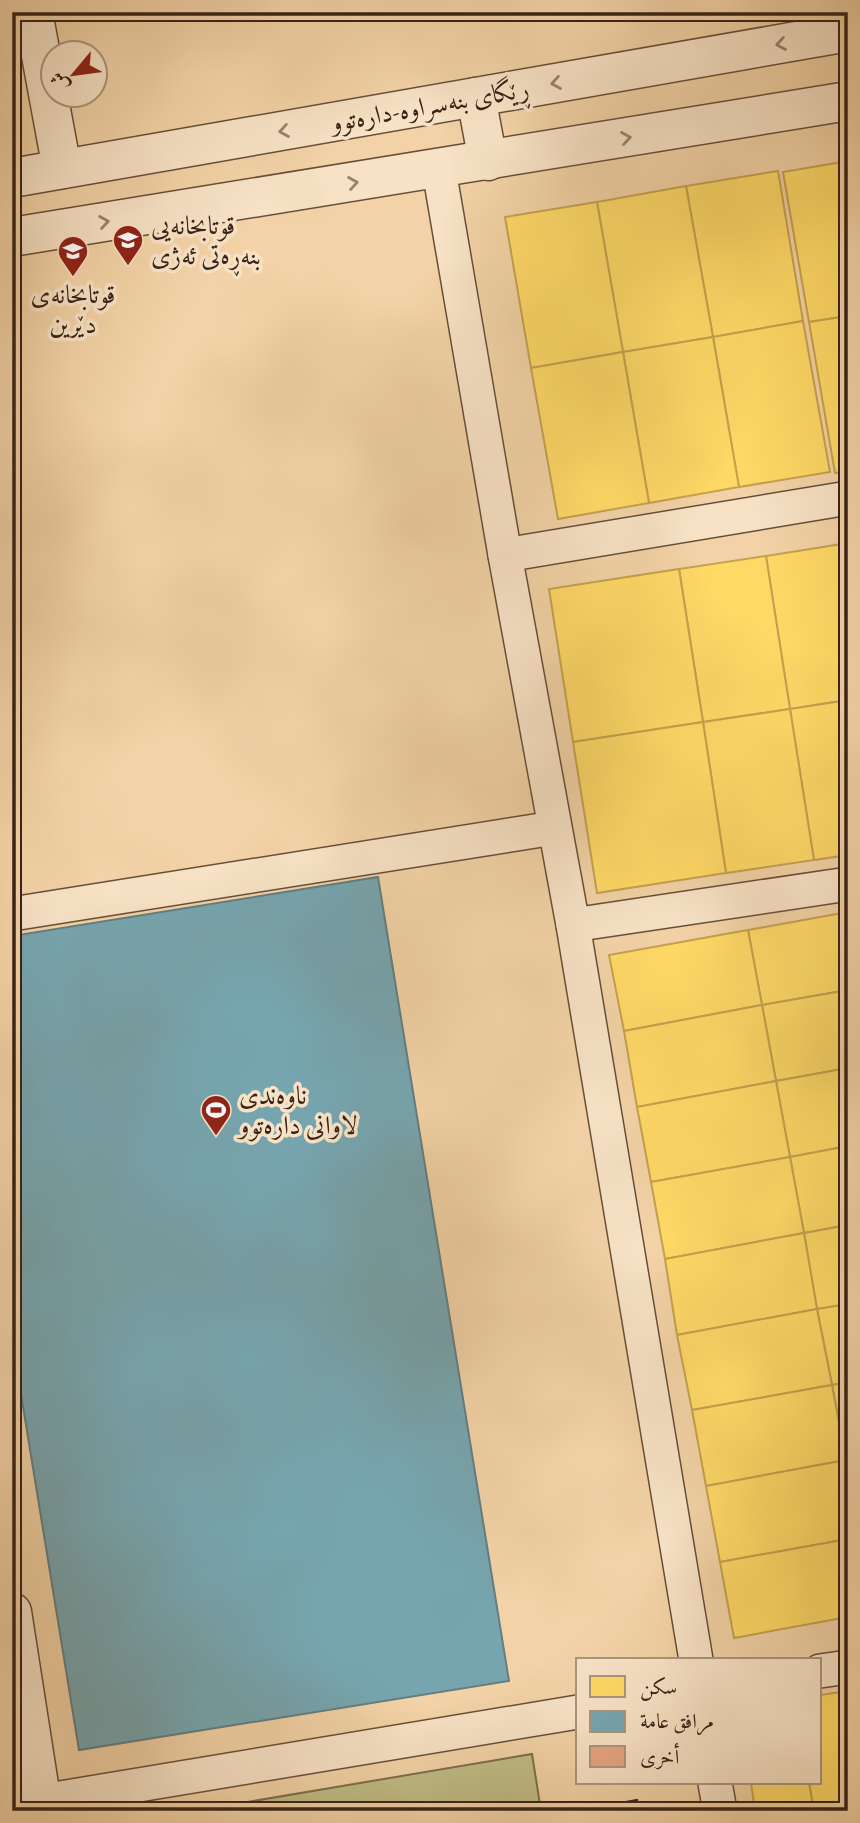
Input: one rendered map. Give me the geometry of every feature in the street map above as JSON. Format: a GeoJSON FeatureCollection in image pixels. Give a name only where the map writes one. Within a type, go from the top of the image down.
{"type":"FeatureCollection","features":[{"type":"Feature","properties":{"kind":"street"},"geometry":{"type":"LineString","coordinates":[[33,12],[62,169]]}},
{"type":"Feature","properties":{"kind":"street","name":"ڕێگای بنەسراوە-دارەتوو"},"geometry":{"type":"LineString","coordinates":[[12,178],[848,32]]}},
{"type":"Feature","properties":{"kind":"street"},"geometry":{"type":"LineString","coordinates":[[476,97],[488,161]]}},
{"type":"Feature","properties":{"kind":"street"},"geometry":{"type":"LineString","coordinates":[[12,237],[439,170],[848,101]]}},
{"type":"Feature","properties":{"kind":"street"},"geometry":{"type":"LineString","coordinates":[[439,170],[505,555],[573,925],[696,1658]]}},
{"type":"Feature","properties":{"kind":"street"},"geometry":{"type":"LineString","coordinates":[[505,555],[848,498]]}},
{"type":"Feature","properties":{"kind":"street"},"geometry":{"type":"LineString","coordinates":[[12,914],[555,828]]}},
{"type":"Feature","properties":{"kind":"street"},"geometry":{"type":"LineString","coordinates":[[573,925],[848,884]]}},
{"type":"Feature","properties":{"kind":"street"},"geometry":{"type":"LineString","coordinates":[[12,1612],[32,1806],[576,1712]]}},
{"type":"Feature","properties":{"kind":"street"},"geometry":{"type":"LineString","coordinates":[[822,1671],[848,1667]]}},
{"type":"Feature","properties":{"kind":"street"},"geometry":{"type":"LineString","coordinates":[[715,1784],[720,1811]]}},
{"type":"Feature","properties":{"kind":"shaded area"},"geometry":{"type":"Polygon","coordinates":[[[532,1754],[541,1811],[194,1811],[532,1754]]]}},
{"type":"Feature","properties":{"kind":"building: سكن"},"geometry":{"type":"Polygon","coordinates":[[[848,161],[848,316],[809,322],[783,172],[848,161]]]}},
{"type":"Feature","properties":{"kind":"building: سكن"},"geometry":{"type":"Polygon","coordinates":[[[778,171],[803,321],[713,337],[686,186],[778,171]]]}},
{"type":"Feature","properties":{"kind":"building: سكن"},"geometry":{"type":"Polygon","coordinates":[[[686,186],[713,337],[623,352],[597,202],[686,186]]]}},
{"type":"Feature","properties":{"kind":"building: سكن"},"geometry":{"type":"Polygon","coordinates":[[[597,202],[623,352],[531,368],[505,217],[597,202]]]}},
{"type":"Feature","properties":{"kind":"building: سكن"},"geometry":{"type":"Polygon","coordinates":[[[848,316],[848,471],[835,473],[809,322],[848,316]]]}},
{"type":"Feature","properties":{"kind":"building: سكن"},"geometry":{"type":"Polygon","coordinates":[[[803,321],[830,472],[739,487],[713,337],[803,321]]]}},
{"type":"Feature","properties":{"kind":"building: سكن"},"geometry":{"type":"Polygon","coordinates":[[[713,337],[739,487],[649,503],[623,352],[713,337]]]}},
{"type":"Feature","properties":{"kind":"building: سكن"},"geometry":{"type":"Polygon","coordinates":[[[623,352],[649,503],[558,519],[531,368],[623,352]]]}},
{"type":"Feature","properties":{"kind":"building: سكن"},"geometry":{"type":"Polygon","coordinates":[[[848,543],[848,700],[790,709],[766,556],[848,543]]]}},
{"type":"Feature","properties":{"kind":"building: سكن"},"geometry":{"type":"Polygon","coordinates":[[[766,556],[790,709],[703,722],[679,569],[766,556]]]}},
{"type":"Feature","properties":{"kind":"building: سكن"},"geometry":{"type":"Polygon","coordinates":[[[679,569],[703,722],[573,742],[549,589],[679,569]]]}},
{"type":"Feature","properties":{"kind":"building: سكن"},"geometry":{"type":"Polygon","coordinates":[[[848,700],[848,855],[814,860],[790,709],[848,700]]]}},
{"type":"Feature","properties":{"kind":"building: سكن"},"geometry":{"type":"Polygon","coordinates":[[[790,709],[814,860],[726,873],[703,722],[790,709]]]}},
{"type":"Feature","properties":{"kind":"building: سكن"},"geometry":{"type":"Polygon","coordinates":[[[703,722],[726,873],[597,893],[573,742],[703,722]]]}},
{"type":"Feature","properties":{"kind":"building: سكن"},"geometry":{"type":"Polygon","coordinates":[[[848,912],[848,990],[762,1005],[748,930],[848,912]]]}},
{"type":"Feature","properties":{"kind":"building: سكن"},"geometry":{"type":"Polygon","coordinates":[[[748,930],[762,1005],[624,1031],[609,955],[748,930]]]}},
{"type":"Feature","properties":{"kind":"building: سكن"},"geometry":{"type":"Polygon","coordinates":[[[848,990],[848,1068],[776,1081],[762,1005],[848,990]]]}},
{"type":"Feature","properties":{"kind":"building: سكن"},"geometry":{"type":"Polygon","coordinates":[[[762,1005],[776,1081],[637,1107],[624,1031],[762,1005]]]}},
{"type":"Feature","properties":{"kind":"building: سكن"},"geometry":{"type":"Polygon","coordinates":[[[848,1068],[848,1146],[790,1157],[776,1081],[848,1068]]]}},
{"type":"Feature","properties":{"kind":"building: سكن"},"geometry":{"type":"Polygon","coordinates":[[[776,1081],[790,1157],[651,1182],[637,1107],[776,1081]]]}},
{"type":"Feature","properties":{"kind":"building: سكن"},"geometry":{"type":"Polygon","coordinates":[[[848,1146],[848,1225],[804,1233],[790,1157],[848,1146]]]}},
{"type":"Feature","properties":{"kind":"building: سكن"},"geometry":{"type":"Polygon","coordinates":[[[790,1157],[804,1233],[665,1259],[651,1182],[790,1157]]]}},
{"type":"Feature","properties":{"kind":"building: سكن"},"geometry":{"type":"Polygon","coordinates":[[[848,1225],[848,1304],[817,1309],[804,1233],[848,1225]]]}},
{"type":"Feature","properties":{"kind":"building: سكن"},"geometry":{"type":"Polygon","coordinates":[[[804,1233],[817,1309],[677,1335],[665,1259],[804,1233]]]}},
{"type":"Feature","properties":{"kind":"building: سكن"},"geometry":{"type":"Polygon","coordinates":[[[848,1304],[848,1382],[832,1385],[817,1309],[848,1304]]]}},
{"type":"Feature","properties":{"kind":"building: سكن"},"geometry":{"type":"Polygon","coordinates":[[[817,1309],[832,1385],[692,1410],[677,1335],[817,1309]]]}},
{"type":"Feature","properties":{"kind":"building: سكن"},"geometry":{"type":"Polygon","coordinates":[[[848,1382],[848,1460],[846,1460],[832,1385],[848,1382]]]}},
{"type":"Feature","properties":{"kind":"building: سكن"},"geometry":{"type":"Polygon","coordinates":[[[832,1385],[846,1460],[706,1486],[692,1410],[832,1385]]]}},
{"type":"Feature","properties":{"kind":"building: سكن"},"geometry":{"type":"Polygon","coordinates":[[[846,1460],[848,1539],[720,1562],[706,1486],[846,1460]]]}},
{"type":"Feature","properties":{"kind":"building: سكن"},"geometry":{"type":"Polygon","coordinates":[[[848,1539],[848,1617],[734,1638],[720,1562],[848,1539]]]}},
{"type":"Feature","properties":{"kind":"building: سكن"},"geometry":{"type":"Polygon","coordinates":[[[848,1691],[848,1811],[814,1811],[809,1784],[822,1784],[822,1695],[848,1691]]]}},
{"type":"Feature","properties":{"kind":"building: سكن"},"geometry":{"type":"Polygon","coordinates":[[[751,1784],[809,1784],[814,1811],[755,1811],[751,1784]]]}},
{"type":"Feature","properties":{"kind":"building: مرافق عامة","name":"ناوەندی لاوانی دارەتوو"},"geometry":{"type":"Polygon","coordinates":[[[378,877],[509,1681],[79,1750],[12,1339],[12,936],[378,877]]]}},
{"type":"Feature","properties":{"kind":"building: أخرى"},"geometry":{"type":"Polygon","coordinates":[[[637,1800],[639,1811],[577,1811],[637,1800]]]}},
{"type":"Feature","properties":{"kind":"place","name":"قوتابخانەیی بنەڕەتی ئەژی"},"geometry":{"type":"Point","coordinates":[128,267]}},
{"type":"Feature","properties":{"kind":"place","name":"قوتابخانەى دێرین"},"geometry":{"type":"Point","coordinates":[73,278]}},
{"type":"Feature","properties":{"kind":"place","name":"ناوەندی لاوانی دارەتوو"},"geometry":{"type":"Point","coordinates":[216,1137]}}]}
